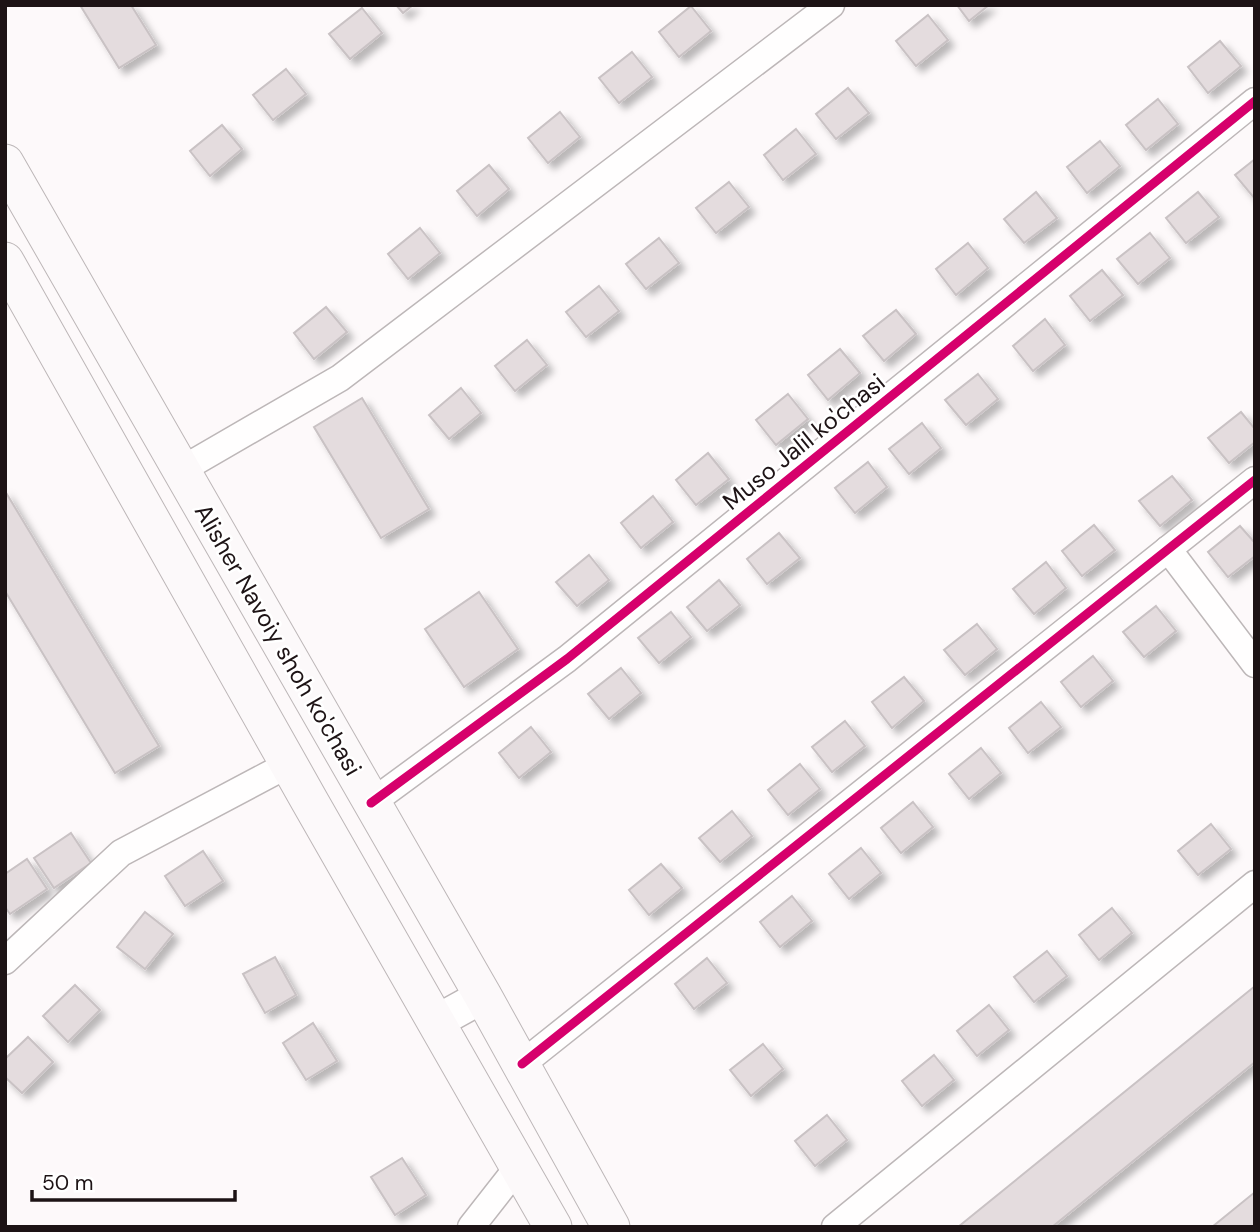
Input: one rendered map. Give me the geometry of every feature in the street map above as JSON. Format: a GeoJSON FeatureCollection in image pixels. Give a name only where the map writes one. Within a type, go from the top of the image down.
{"type":"FeatureCollection","features":[{"type":"Feature","properties":{"kind":"main road","name":"Alisher Navoiy shoh ko'chasi"},"geometry":{"type":"LineString","coordinates":[[5,163],[522,1064],[611,1227]]}},
{"type":"Feature","properties":{"kind":"main road","name":"Alisher Navoiy shoh ko'chasi"},"geometry":{"type":"LineString","coordinates":[[5,261],[553,1227]]}},
{"type":"Feature","properties":{"kind":"street"},"geometry":{"type":"LineString","coordinates":[[181,470],[341,378],[831,5]]}},
{"type":"Feature","properties":{"kind":"street","name":"Muso Jalil ko'chasi"},"geometry":{"type":"LineString","coordinates":[[371,803],[567,659],[1255,101]]}},
{"type":"Feature","properties":{"kind":"street"},"geometry":{"type":"LineString","coordinates":[[522,1064],[1255,480]]}},
{"type":"Feature","properties":{"kind":"street"},"geometry":{"type":"LineString","coordinates":[[1168,549],[1255,664]]}},
{"type":"Feature","properties":{"kind":"street"},"geometry":{"type":"LineString","coordinates":[[5,961],[121,853],[289,764]]}},
{"type":"Feature","properties":{"kind":"street"},"geometry":{"type":"LineString","coordinates":[[835,1227],[1255,884]]}},
{"type":"Feature","properties":{"kind":"street"},"geometry":{"type":"LineString","coordinates":[[436,1022],[483,996]]}},
{"type":"Feature","properties":{"kind":"street"},"geometry":{"type":"LineString","coordinates":[[471,1227],[518,1167]]}},
{"type":"Feature","properties":{"kind":"building"},"geometry":{"type":"Polygon","coordinates":[[[80,5],[131,5],[156,45],[119,68],[80,5]]]}},
{"type":"Feature","properties":{"kind":"building"},"geometry":{"type":"Polygon","coordinates":[[[396,5],[413,5],[403,13],[396,5]]]}},
{"type":"Feature","properties":{"kind":"building"},"geometry":{"type":"Polygon","coordinates":[[[957,5],[989,5],[969,21],[957,5]]]}},
{"type":"Feature","properties":{"kind":"building"},"geometry":{"type":"Polygon","coordinates":[[[691,6],[711,31],[679,57],[659,32],[691,6]]]}},
{"type":"Feature","properties":{"kind":"building"},"geometry":{"type":"Polygon","coordinates":[[[362,8],[382,33],[350,59],[329,34],[362,8]]]}},
{"type":"Feature","properties":{"kind":"building"},"geometry":{"type":"Polygon","coordinates":[[[928,15],[948,40],[916,66],[896,41],[928,15]]]}},
{"type":"Feature","properties":{"kind":"building"},"geometry":{"type":"Polygon","coordinates":[[[1220,41],[1241,66],[1208,93],[1188,67],[1220,41]]]}},
{"type":"Feature","properties":{"kind":"building"},"geometry":{"type":"Polygon","coordinates":[[[632,52],[652,77],[619,103],[599,78],[632,52]]]}},
{"type":"Feature","properties":{"kind":"building"},"geometry":{"type":"Polygon","coordinates":[[[286,69],[306,94],[273,120],[253,95],[286,69]]]}},
{"type":"Feature","properties":{"kind":"building"},"geometry":{"type":"Polygon","coordinates":[[[848,88],[869,113],[836,139],[816,114],[848,88]]]}},
{"type":"Feature","properties":{"kind":"building"},"geometry":{"type":"Polygon","coordinates":[[[1158,99],[1178,124],[1146,150],[1126,125],[1158,99]]]}},
{"type":"Feature","properties":{"kind":"building"},"geometry":{"type":"Polygon","coordinates":[[[560,112],[580,137],[548,163],[528,138],[560,112]]]}},
{"type":"Feature","properties":{"kind":"building"},"geometry":{"type":"Polygon","coordinates":[[[222,125],[242,149],[210,176],[190,151],[222,125]]]}},
{"type":"Feature","properties":{"kind":"building"},"geometry":{"type":"Polygon","coordinates":[[[796,129],[816,154],[783,180],[764,155],[796,129]]]}},
{"type":"Feature","properties":{"kind":"building"},"geometry":{"type":"Polygon","coordinates":[[[1100,141],[1120,166],[1087,193],[1067,167],[1100,141]]]}},
{"type":"Feature","properties":{"kind":"building"},"geometry":{"type":"Polygon","coordinates":[[[1255,159],[1255,199],[1235,175],[1255,159]]]}},
{"type":"Feature","properties":{"kind":"building"},"geometry":{"type":"Polygon","coordinates":[[[489,165],[509,189],[477,216],[457,191],[489,165]]]}},
{"type":"Feature","properties":{"kind":"building"},"geometry":{"type":"Polygon","coordinates":[[[729,182],[749,207],[716,233],[696,208],[729,182]]]}},
{"type":"Feature","properties":{"kind":"building"},"geometry":{"type":"Polygon","coordinates":[[[1036,192],[1057,218],[1024,243],[1004,219],[1036,192]]]}},
{"type":"Feature","properties":{"kind":"building"},"geometry":{"type":"Polygon","coordinates":[[[1198,192],[1219,217],[1186,243],[1166,218],[1198,192]]]}},
{"type":"Feature","properties":{"kind":"building"},"geometry":{"type":"Polygon","coordinates":[[[420,228],[440,253],[408,279],[388,254],[420,228]]]}},
{"type":"Feature","properties":{"kind":"building"},"geometry":{"type":"Polygon","coordinates":[[[1150,233],[1170,258],[1138,284],[1117,259],[1150,233]]]}},
{"type":"Feature","properties":{"kind":"building"},"geometry":{"type":"Polygon","coordinates":[[[659,238],[679,263],[646,289],[626,264],[659,238]]]}},
{"type":"Feature","properties":{"kind":"building"},"geometry":{"type":"Polygon","coordinates":[[[968,243],[988,268],[956,295],[936,269],[968,243]]]}},
{"type":"Feature","properties":{"kind":"building"},"geometry":{"type":"Polygon","coordinates":[[[1102,270],[1123,295],[1090,321],[1070,296],[1102,270]]]}},
{"type":"Feature","properties":{"kind":"building"},"geometry":{"type":"Polygon","coordinates":[[[599,286],[619,311],[586,337],[566,312],[599,286]]]}},
{"type":"Feature","properties":{"kind":"building"},"geometry":{"type":"Polygon","coordinates":[[[326,307],[347,332],[314,359],[294,333],[326,307]]]}},
{"type":"Feature","properties":{"kind":"building"},"geometry":{"type":"Polygon","coordinates":[[[896,310],[916,334],[884,361],[863,336],[896,310]]]}},
{"type":"Feature","properties":{"kind":"building"},"geometry":{"type":"Polygon","coordinates":[[[1045,319],[1065,345],[1033,371],[1013,346],[1045,319]]]}},
{"type":"Feature","properties":{"kind":"building"},"geometry":{"type":"Polygon","coordinates":[[[527,340],[547,365],[515,391],[495,366],[527,340]]]}},
{"type":"Feature","properties":{"kind":"building"},"geometry":{"type":"Polygon","coordinates":[[[840,349],[860,373],[828,400],[808,375],[840,349]]]}},
{"type":"Feature","properties":{"kind":"building"},"geometry":{"type":"Polygon","coordinates":[[[978,374],[998,399],[966,425],[945,400],[978,374]]]}},
{"type":"Feature","properties":{"kind":"building"},"geometry":{"type":"Polygon","coordinates":[[[461,388],[481,413],[449,439],[429,415],[461,388]]]}},
{"type":"Feature","properties":{"kind":"building"},"geometry":{"type":"Polygon","coordinates":[[[788,394],[808,419],[776,445],[756,420],[788,394]]]}},
{"type":"Feature","properties":{"kind":"building"},"geometry":{"type":"Polygon","coordinates":[[[362,398],[429,509],[381,538],[314,427],[362,398]]]}},
{"type":"Feature","properties":{"kind":"building"},"geometry":{"type":"Polygon","coordinates":[[[1241,412],[1255,429],[1255,442],[1229,463],[1208,438],[1241,412]]]}},
{"type":"Feature","properties":{"kind":"building"},"geometry":{"type":"Polygon","coordinates":[[[922,423],[941,448],[909,474],[889,449],[922,423]]]}},
{"type":"Feature","properties":{"kind":"building"},"geometry":{"type":"Polygon","coordinates":[[[708,453],[729,479],[696,505],[676,480],[708,453]]]}},
{"type":"Feature","properties":{"kind":"building"},"geometry":{"type":"Polygon","coordinates":[[[868,462],[887,487],[855,513],[835,488],[868,462]]]}},
{"type":"Feature","properties":{"kind":"building"},"geometry":{"type":"Polygon","coordinates":[[[1172,476],[1192,500],[1160,526],[1139,501],[1172,476]]]}},
{"type":"Feature","properties":{"kind":"building"},"geometry":{"type":"Polygon","coordinates":[[[5,491],[159,746],[115,773],[5,591],[5,491]]]}},
{"type":"Feature","properties":{"kind":"building"},"geometry":{"type":"Polygon","coordinates":[[[653,496],[673,522],[641,548],[621,523],[653,496]]]}},
{"type":"Feature","properties":{"kind":"building"},"geometry":{"type":"Polygon","coordinates":[[[1094,525],[1115,550],[1082,576],[1062,551],[1094,525]]]}},
{"type":"Feature","properties":{"kind":"building"},"geometry":{"type":"Polygon","coordinates":[[[1240,526],[1255,543],[1255,556],[1228,577],[1208,552],[1240,526]]]}},
{"type":"Feature","properties":{"kind":"building"},"geometry":{"type":"Polygon","coordinates":[[[779,533],[800,558],[767,584],[747,559],[779,533]]]}},
{"type":"Feature","properties":{"kind":"building"},"geometry":{"type":"Polygon","coordinates":[[[589,555],[609,580],[577,606],[556,582],[589,555]]]}},
{"type":"Feature","properties":{"kind":"building"},"geometry":{"type":"Polygon","coordinates":[[[1046,562],[1066,588],[1034,614],[1013,589],[1046,562]]]}},
{"type":"Feature","properties":{"kind":"building"},"geometry":{"type":"Polygon","coordinates":[[[719,580],[740,605],[707,631],[687,607],[719,580]]]}},
{"type":"Feature","properties":{"kind":"building"},"geometry":{"type":"Polygon","coordinates":[[[479,592],[518,649],[464,687],[425,629],[479,592]]]}},
{"type":"Feature","properties":{"kind":"building"},"geometry":{"type":"Polygon","coordinates":[[[1156,606],[1176,631],[1144,657],[1123,632],[1156,606]]]}},
{"type":"Feature","properties":{"kind":"building"},"geometry":{"type":"Polygon","coordinates":[[[671,612],[691,637],[659,663],[638,638],[671,612]]]}},
{"type":"Feature","properties":{"kind":"building"},"geometry":{"type":"Polygon","coordinates":[[[977,624],[997,649],[965,675],[944,650],[977,624]]]}},
{"type":"Feature","properties":{"kind":"building"},"geometry":{"type":"Polygon","coordinates":[[[1093,656],[1113,681],[1081,707],[1061,682],[1093,656]]]}},
{"type":"Feature","properties":{"kind":"building"},"geometry":{"type":"Polygon","coordinates":[[[621,668],[641,693],[609,719],[588,694],[621,668]]]}},
{"type":"Feature","properties":{"kind":"building"},"geometry":{"type":"Polygon","coordinates":[[[904,677],[924,701],[892,728],[872,702],[904,677]]]}},
{"type":"Feature","properties":{"kind":"building"},"geometry":{"type":"Polygon","coordinates":[[[1041,702],[1061,727],[1028,753],[1009,728],[1041,702]]]}},
{"type":"Feature","properties":{"kind":"building"},"geometry":{"type":"Polygon","coordinates":[[[845,721],[865,746],[832,772],[812,747],[845,721]]]}},
{"type":"Feature","properties":{"kind":"building"},"geometry":{"type":"Polygon","coordinates":[[[531,727],[551,752],[519,778],[499,753],[531,727]]]}},
{"type":"Feature","properties":{"kind":"building"},"geometry":{"type":"Polygon","coordinates":[[[981,748],[1001,773],[969,799],[949,774],[981,748]]]}},
{"type":"Feature","properties":{"kind":"building"},"geometry":{"type":"Polygon","coordinates":[[[800,764],[820,789],[788,815],[768,790],[800,764]]]}},
{"type":"Feature","properties":{"kind":"building"},"geometry":{"type":"Polygon","coordinates":[[[913,802],[933,827],[901,853],[881,828],[913,802]]]}},
{"type":"Feature","properties":{"kind":"building"},"geometry":{"type":"Polygon","coordinates":[[[732,811],[752,836],[720,862],[699,838],[732,811]]]}},
{"type":"Feature","properties":{"kind":"building"},"geometry":{"type":"Polygon","coordinates":[[[1211,824],[1231,849],[1198,875],[1178,851],[1211,824]]]}},
{"type":"Feature","properties":{"kind":"building"},"geometry":{"type":"Polygon","coordinates":[[[71,833],[91,863],[54,888],[34,858],[71,833]]]}},
{"type":"Feature","properties":{"kind":"building"},"geometry":{"type":"Polygon","coordinates":[[[861,848],[881,873],[849,899],[829,874],[861,848]]]}},
{"type":"Feature","properties":{"kind":"building"},"geometry":{"type":"Polygon","coordinates":[[[203,851],[223,881],[185,906],[165,876],[203,851]]]}},
{"type":"Feature","properties":{"kind":"building"},"geometry":{"type":"Polygon","coordinates":[[[27,859],[47,889],[10,914],[5,907],[5,874],[27,859]]]}},
{"type":"Feature","properties":{"kind":"building"},"geometry":{"type":"Polygon","coordinates":[[[661,864],[682,888],[649,915],[629,890],[661,864]]]}},
{"type":"Feature","properties":{"kind":"building"},"geometry":{"type":"Polygon","coordinates":[[[792,896],[812,921],[780,947],[760,922],[792,896]]]}},
{"type":"Feature","properties":{"kind":"building"},"geometry":{"type":"Polygon","coordinates":[[[1112,908],[1132,933],[1099,960],[1079,935],[1112,908]]]}},
{"type":"Feature","properties":{"kind":"building"},"geometry":{"type":"Polygon","coordinates":[[[145,912],[173,934],[145,969],[117,947],[145,912]]]}},
{"type":"Feature","properties":{"kind":"building"},"geometry":{"type":"Polygon","coordinates":[[[1047,951],[1067,976],[1034,1002],[1014,977],[1047,951]]]}},
{"type":"Feature","properties":{"kind":"building"},"geometry":{"type":"Polygon","coordinates":[[[275,957],[296,995],[265,1013],[243,974],[275,957]]]}},
{"type":"Feature","properties":{"kind":"building"},"geometry":{"type":"Polygon","coordinates":[[[707,958],[727,983],[694,1009],[675,984],[707,958]]]}},
{"type":"Feature","properties":{"kind":"building"},"geometry":{"type":"Polygon","coordinates":[[[75,985],[100,1010],[68,1042],[43,1016],[75,985]]]}},
{"type":"Feature","properties":{"kind":"building"},"geometry":{"type":"Polygon","coordinates":[[[1255,986],[1255,1062],[1052,1227],[958,1227],[1255,986]]]}},
{"type":"Feature","properties":{"kind":"building"},"geometry":{"type":"Polygon","coordinates":[[[989,1005],[1009,1030],[977,1056],[957,1031],[989,1005]]]}},
{"type":"Feature","properties":{"kind":"building"},"geometry":{"type":"Polygon","coordinates":[[[313,1023],[337,1061],[306,1080],[283,1043],[313,1023]]]}},
{"type":"Feature","properties":{"kind":"building"},"geometry":{"type":"Polygon","coordinates":[[[28,1037],[53,1062],[22,1093],[5,1077],[5,1059],[28,1037]]]}},
{"type":"Feature","properties":{"kind":"building"},"geometry":{"type":"Polygon","coordinates":[[[763,1044],[783,1069],[751,1096],[730,1070],[763,1044]]]}},
{"type":"Feature","properties":{"kind":"building"},"geometry":{"type":"Polygon","coordinates":[[[934,1055],[954,1080],[922,1106],[902,1081],[934,1055]]]}},
{"type":"Feature","properties":{"kind":"building"},"geometry":{"type":"Polygon","coordinates":[[[827,1115],[847,1140],[815,1166],[795,1141],[827,1115]]]}},
{"type":"Feature","properties":{"kind":"building"},"geometry":{"type":"Polygon","coordinates":[[[402,1158],[426,1195],[395,1215],[371,1177],[402,1158]]]}},
{"type":"Feature","properties":{"kind":"building"},"geometry":{"type":"Polygon","coordinates":[[[1255,1192],[1255,1227],[1212,1227],[1255,1192]]]}},
{"type":"Feature","properties":{"kind":"cycle path"},"geometry":{"type":"LineString","coordinates":[[371,803],[567,659],[1255,101]]}},
{"type":"Feature","properties":{"kind":"cycle path"},"geometry":{"type":"LineString","coordinates":[[522,1064],[1255,480]]}}]}
